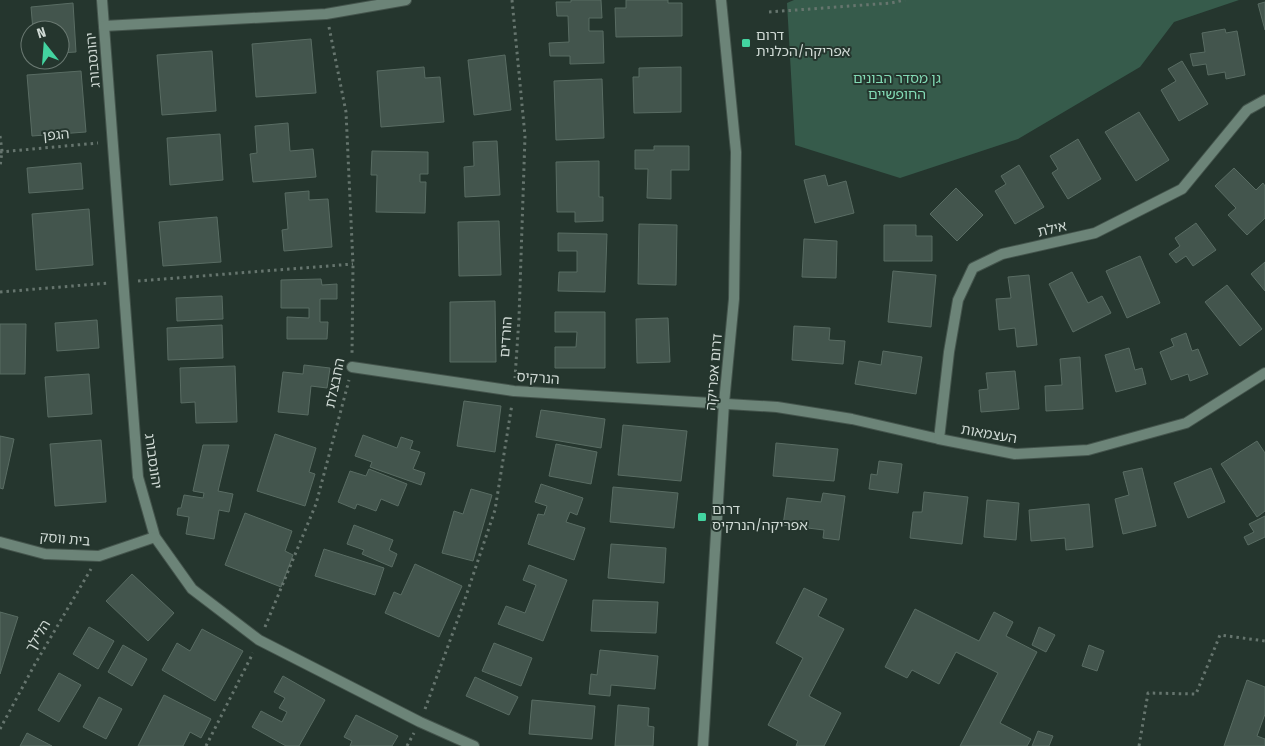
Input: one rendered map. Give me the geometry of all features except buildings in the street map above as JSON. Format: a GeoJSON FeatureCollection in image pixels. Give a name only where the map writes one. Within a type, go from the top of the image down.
{"type":"FeatureCollection","features":[{"type":"Feature","properties":{"kind":"street","name":"יהונסבורג"},"geometry":{"type":"LineString","coordinates":[[102,0],[138,477],[155,537],[192,589],[259,640],[420,722],[474,746]]}},
{"type":"Feature","properties":{"kind":"street"},"geometry":{"type":"LineString","coordinates":[[104,26],[326,14],[406,0]]}},
{"type":"Feature","properties":{"kind":"street","name":"דרום אפריקה"},"geometry":{"type":"LineString","coordinates":[[703,746],[724,403],[734,299],[736,152],[721,0]]}},
{"type":"Feature","properties":{"kind":"street","name":"אילת"},"geometry":{"type":"LineString","coordinates":[[939,439],[949,352],[958,300],[973,268],[1002,254],[1095,233],[1182,189],[1247,110],[1265,100]]}},
{"type":"Feature","properties":{"kind":"street","name":"הנרקיס"},"geometry":{"type":"LineString","coordinates":[[352,367],[514,391],[724,403]]}},
{"type":"Feature","properties":{"kind":"street","name":"העצמאות"},"geometry":{"type":"LineString","coordinates":[[724,403],[777,407],[852,419],[1015,454],[1088,450],[1186,423],[1265,373]]}},
{"type":"Feature","properties":{"kind":"street","name":"בית ווסק"},"geometry":{"type":"LineString","coordinates":[[0,542],[45,554],[99,556],[155,537]]}},
{"type":"Feature","properties":{"kind":"path","name":"הורדים"},"geometry":{"type":"LineString","coordinates":[[420,722],[463,605],[495,510],[514,391],[519,318],[525,136],[512,0]]}},
{"type":"Feature","properties":{"kind":"path"},"geometry":{"type":"LineString","coordinates":[[769,12],[891,3],[905,0]]}},
{"type":"Feature","properties":{"kind":"path","name":"החבצלת"},"geometry":{"type":"LineString","coordinates":[[206,746],[259,640],[316,504],[352,367],[352,264],[346,112],[326,14]]}},
{"type":"Feature","properties":{"kind":"path"},"geometry":{"type":"LineString","coordinates":[[0,136],[0,167]]}},
{"type":"Feature","properties":{"kind":"path","name":"הגפן"},"geometry":{"type":"LineString","coordinates":[[1,152],[114,141]]}},
{"type":"Feature","properties":{"kind":"path"},"geometry":{"type":"LineString","coordinates":[[0,292],[352,264]]}},
{"type":"Feature","properties":{"kind":"path","name":"הלילך"},"geometry":{"type":"LineString","coordinates":[[0,729],[34,664],[99,556]]}},
{"type":"Feature","properties":{"kind":"path"},"geometry":{"type":"LineString","coordinates":[[1139,746],[1148,692],[1196,694],[1220,635],[1265,641]]}},
{"type":"Feature","properties":{"kind":"green space","name":"גן מסדר הבונים החופשיים"},"geometry":{"type":"Polygon","coordinates":[[[794,0],[1239,0],[1174,22],[1140,67],[1018,139],[900,178],[795,145],[787,3],[794,0]]]}},
{"type":"Feature","properties":{"kind":"place","name":"דרום אפריקה/הכלנית"},"geometry":{"type":"Point","coordinates":[746,43]}},
{"type":"Feature","properties":{"kind":"place","name":"דרום אפריקה/הנרקיס"},"geometry":{"type":"Point","coordinates":[702,517]}}]}
